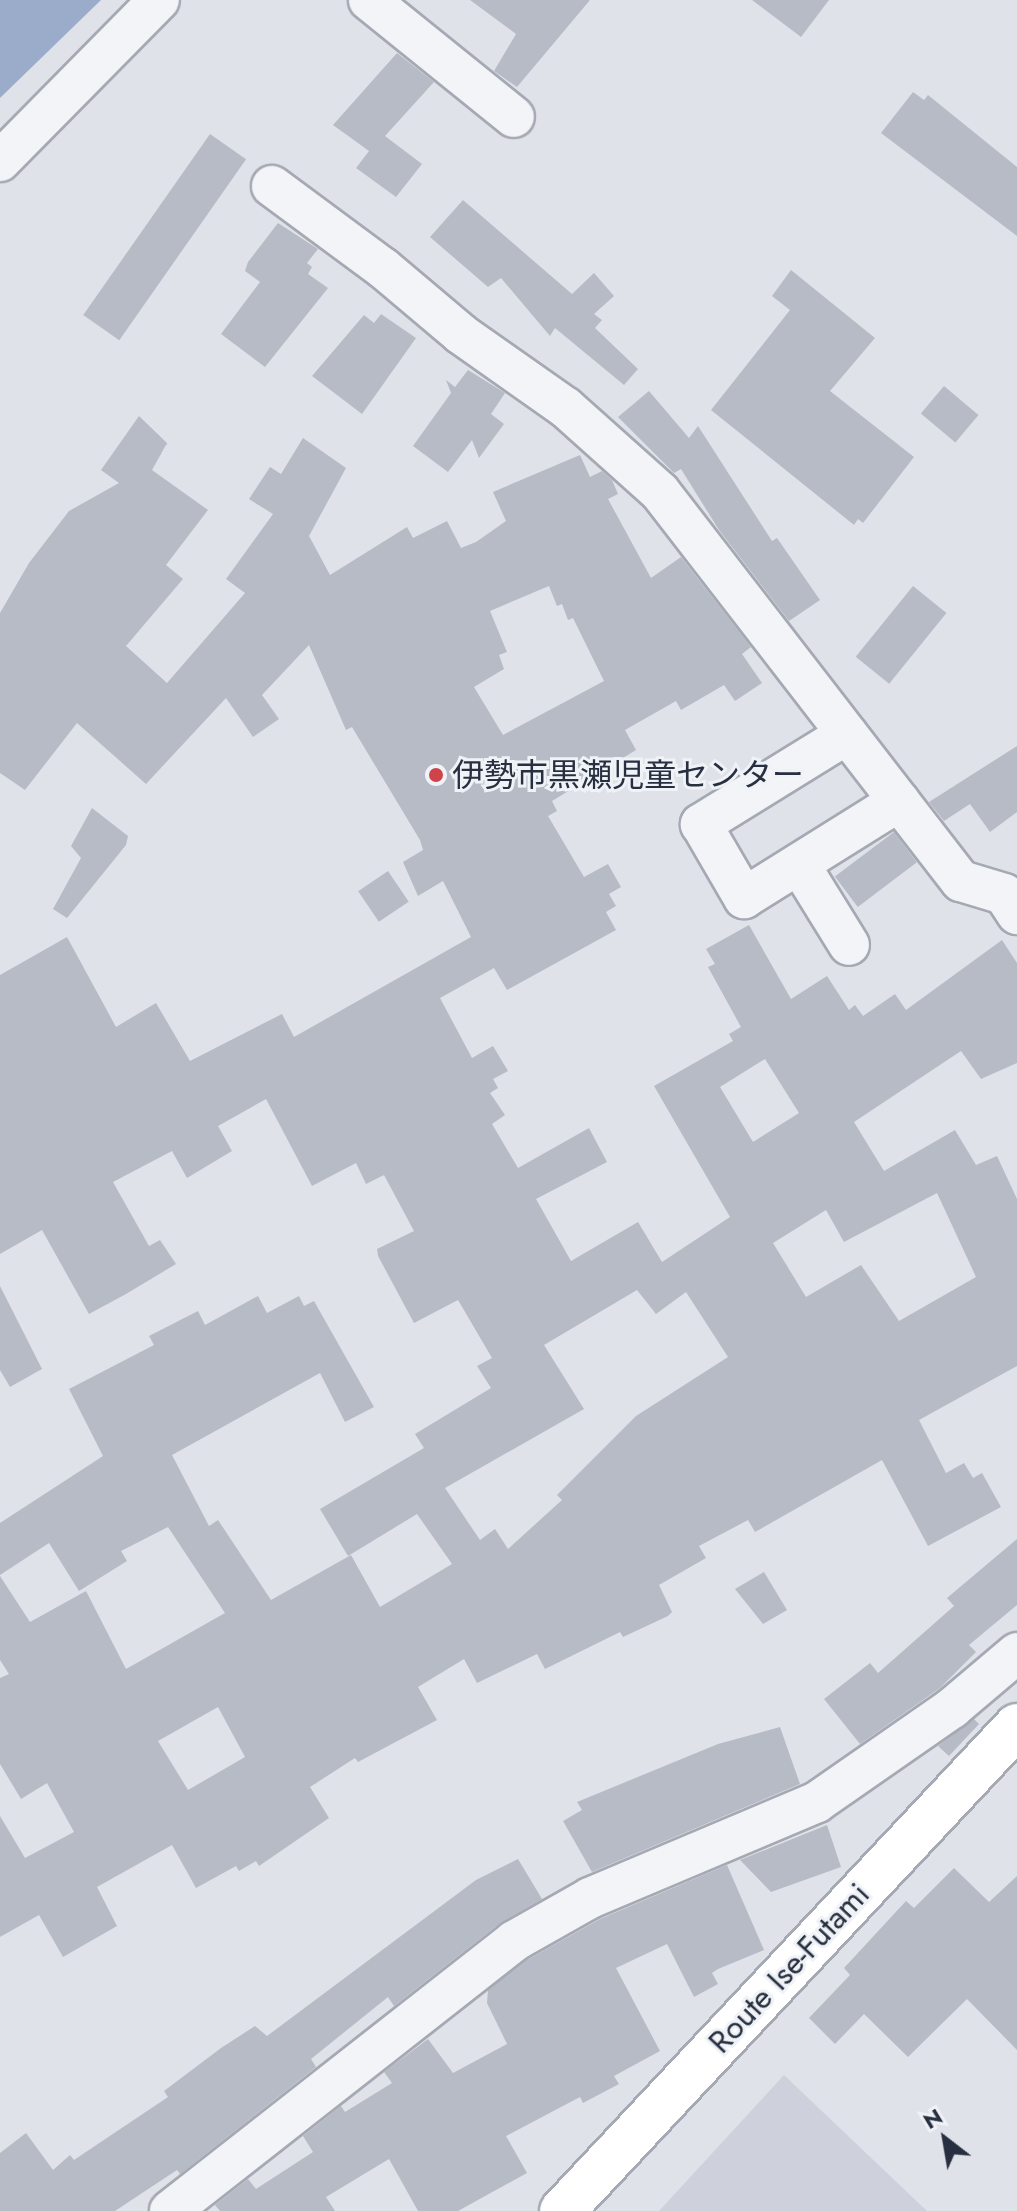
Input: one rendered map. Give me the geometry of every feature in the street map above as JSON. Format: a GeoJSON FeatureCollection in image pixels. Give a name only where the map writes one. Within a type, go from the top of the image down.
{"type":"FeatureCollection","features":[{"type":"Feature","properties":{"kind":"main road","name":"Route Ise-Futami"},"geometry":{"type":"LineString","coordinates":[[562,2211],[1017,1726]]}},
{"type":"Feature","properties":{"kind":"street"},"geometry":{"type":"LineString","coordinates":[[0,161],[159,0]]}},
{"type":"Feature","properties":{"kind":"street"},"geometry":{"type":"LineString","coordinates":[[369,0],[514,117]]}},
{"type":"Feature","properties":{"kind":"street"},"geometry":{"type":"LineString","coordinates":[[272,186],[383,268],[461,334],[565,407],[660,492],[961,881],[1013,896]]}},
{"type":"Feature","properties":{"kind":"street"},"geometry":{"type":"LineString","coordinates":[[847,734],[701,824],[744,898],[899,801]]}},
{"type":"Feature","properties":{"kind":"street"},"geometry":{"type":"LineString","coordinates":[[799,864],[849,945]]}},
{"type":"Feature","properties":{"kind":"street"},"geometry":{"type":"LineString","coordinates":[[170,2211],[514,1941],[590,1898],[817,1802],[952,1708],[1017,1653]]}},
{"type":"Feature","properties":{"kind":"shaded area"},"geometry":{"type":"Polygon","coordinates":[[[784,2075],[927,2211],[659,2211],[784,2075]]]}},
{"type":"Feature","properties":{"kind":"water"},"geometry":{"type":"Polygon","coordinates":[[[0,0],[101,0],[0,98],[0,0]]]}},
{"type":"Feature","properties":{"kind":"building"},"geometry":{"type":"Polygon","coordinates":[[[470,0],[590,0],[517,87],[494,71],[516,34],[470,0]]]}},
{"type":"Feature","properties":{"kind":"building"},"geometry":{"type":"Polygon","coordinates":[[[752,0],[829,0],[801,37],[752,0]]]}},
{"type":"Feature","properties":{"kind":"building"},"geometry":{"type":"Polygon","coordinates":[[[397,53],[434,82],[385,136],[422,164],[396,197],[356,168],[369,151],[333,125],[397,53]]]}},
{"type":"Feature","properties":{"kind":"building"},"geometry":{"type":"Polygon","coordinates":[[[913,92],[924,100],[928,95],[1017,167],[1017,236],[881,133],[913,92]]]}},
{"type":"Feature","properties":{"kind":"building"},"geometry":{"type":"Polygon","coordinates":[[[210,134],[246,159],[119,340],[83,315],[210,134]]]}},
{"type":"Feature","properties":{"kind":"building"},"geometry":{"type":"Polygon","coordinates":[[[463,200],[572,294],[594,273],[614,296],[594,314],[602,320],[595,328],[638,369],[624,385],[555,328],[550,336],[501,278],[488,287],[430,237],[463,200]]]}},
{"type":"Feature","properties":{"kind":"building"},"geometry":{"type":"Polygon","coordinates":[[[278,223],[318,249],[307,263],[312,267],[308,274],[328,288],[265,367],[221,334],[260,282],[245,271],[248,262],[278,223]]]}},
{"type":"Feature","properties":{"kind":"building"},"geometry":{"type":"Polygon","coordinates":[[[791,270],[875,338],[830,391],[914,457],[863,523],[858,519],[854,525],[711,410],[790,310],[772,296],[791,270]]]}},
{"type":"Feature","properties":{"kind":"building"},"geometry":{"type":"Polygon","coordinates":[[[381,314],[416,338],[362,414],[312,376],[364,315],[374,323],[381,314]]]}},
{"type":"Feature","properties":{"kind":"building"},"geometry":{"type":"Polygon","coordinates":[[[468,370],[505,393],[491,414],[504,424],[479,458],[472,440],[448,472],[413,446],[451,393],[446,380],[455,387],[468,370]]]}},
{"type":"Feature","properties":{"kind":"building"},"geometry":{"type":"Polygon","coordinates":[[[944,386],[978,415],[955,443],[921,414],[944,386]]]}},
{"type":"Feature","properties":{"kind":"building"},"geometry":{"type":"Polygon","coordinates":[[[649,391],[689,438],[698,426],[772,541],[777,538],[820,600],[789,621],[719,530],[681,469],[674,473],[618,417],[649,391]]]}},
{"type":"Feature","properties":{"kind":"building"},"geometry":{"type":"Polygon","coordinates":[[[139,416],[167,443],[152,470],[208,510],[166,565],[183,579],[126,646],[167,683],[245,593],[226,579],[273,514],[249,499],[270,467],[281,474],[303,438],[346,468],[309,536],[330,575],[407,527],[413,538],[447,521],[461,548],[476,542],[506,521],[493,492],[580,455],[590,477],[602,471],[612,480],[618,494],[608,499],[651,578],[681,557],[751,647],[742,654],[762,683],[735,701],[724,685],[681,710],[676,701],[625,730],[636,750],[552,801],[557,811],[548,816],[584,877],[608,864],[621,887],[609,894],[616,906],[606,912],[616,930],[507,990],[494,968],[440,998],[472,1058],[493,1046],[508,1071],[493,1079],[498,1088],[490,1093],[505,1115],[492,1124],[518,1168],[589,1128],[607,1162],[536,1199],[571,1261],[638,1222],[662,1262],[730,1217],[654,1086],[733,1041],[729,1034],[741,1027],[708,967],[715,964],[706,949],[749,925],[791,999],[827,976],[849,1010],[855,1005],[863,1016],[895,994],[906,1010],[1002,940],[1017,963],[1017,1063],[981,1079],[961,1051],[854,1122],[884,1171],[955,1130],[976,1165],[997,1156],[1017,1199],[1017,1366],[919,1420],[946,1473],[964,1463],[973,1478],[982,1473],[1001,1507],[928,1546],[882,1460],[755,1532],[748,1520],[699,1546],[706,1558],[659,1585],[672,1612],[668,1616],[623,1637],[620,1632],[545,1669],[537,1654],[477,1683],[464,1659],[418,1687],[437,1720],[358,1762],[355,1758],[310,1787],[329,1818],[259,1866],[256,1861],[239,1871],[236,1866],[196,1888],[172,1845],[97,1887],[117,1926],[63,1957],[39,1915],[0,1937],[0,1816],[25,1858],[74,1832],[47,1783],[21,1799],[0,1764],[0,1678],[9,1674],[0,1660],[0,1576],[30,1622],[86,1591],[126,1669],[225,1613],[168,1527],[121,1551],[127,1561],[79,1591],[49,1543],[0,1575],[0,1523],[103,1456],[69,1389],[154,1345],[149,1336],[198,1311],[205,1325],[258,1296],[267,1313],[299,1296],[304,1306],[314,1301],[374,1407],[345,1422],[320,1373],[172,1455],[209,1526],[218,1520],[271,1600],[351,1555],[380,1607],[452,1564],[417,1514],[348,1556],[320,1509],[424,1448],[415,1434],[491,1388],[477,1366],[492,1358],[458,1300],[414,1323],[378,1256],[377,1249],[414,1231],[384,1175],[366,1184],[356,1163],[312,1186],[266,1099],[218,1126],[232,1151],[187,1178],[172,1151],[113,1182],[149,1246],[160,1240],[176,1264],[126,1294],[89,1314],[42,1230],[0,1254],[0,975],[67,937],[116,1027],[156,1003],[190,1061],[282,1014],[294,1037],[471,937],[443,881],[418,896],[403,862],[423,850],[420,840],[352,727],[346,730],[309,645],[262,695],[279,719],[253,737],[226,698],[146,784],[77,723],[25,790],[0,773],[0,613],[29,563],[69,511],[119,483],[101,470],[139,416]],[[549,586],[490,611],[507,652],[499,655],[504,669],[474,687],[503,735],[604,681],[573,618],[568,620],[562,604],[557,606],[549,586]],[[765,1059],[720,1087],[753,1142],[799,1113],[765,1059]],[[937,1193],[844,1242],[826,1210],[773,1243],[806,1297],[861,1265],[899,1321],[976,1277],[937,1193]],[[637,1290],[544,1345],[584,1409],[445,1488],[480,1540],[495,1529],[508,1549],[562,1500],[557,1495],[636,1416],[728,1357],[686,1292],[656,1314],[637,1290]],[[218,1707],[158,1741],[188,1790],[245,1757],[218,1707]]]}},
{"type":"Feature","properties":{"kind":"building"},"geometry":{"type":"Polygon","coordinates":[[[913,586],[946,613],[889,684],[856,657],[913,586]]]}},
{"type":"Feature","properties":{"kind":"building"},"geometry":{"type":"Polygon","coordinates":[[[1017,746],[1017,812],[990,832],[970,804],[944,821],[929,802],[1017,746]]]}},
{"type":"Feature","properties":{"kind":"building"},"geometry":{"type":"Polygon","coordinates":[[[92,808],[128,836],[126,845],[67,918],[53,909],[81,858],[71,846],[92,808]]]}},
{"type":"Feature","properties":{"kind":"building"},"geometry":{"type":"Polygon","coordinates":[[[894,832],[917,862],[858,907],[835,877],[894,832]]]}},
{"type":"Feature","properties":{"kind":"building"},"geometry":{"type":"Polygon","coordinates":[[[388,871],[409,902],[379,922],[358,891],[388,871]]]}},
{"type":"Feature","properties":{"kind":"building"},"geometry":{"type":"Polygon","coordinates":[[[0,1286],[42,1369],[10,1387],[0,1370],[0,1286]]]}},
{"type":"Feature","properties":{"kind":"building"},"geometry":{"type":"Polygon","coordinates":[[[1017,1539],[1017,1605],[969,1645],[976,1652],[940,1688],[860,1744],[824,1699],[870,1663],[878,1673],[954,1606],[947,1598],[1017,1539]]]}},
{"type":"Feature","properties":{"kind":"building"},"geometry":{"type":"Polygon","coordinates":[[[764,1572],[787,1610],[763,1624],[735,1589],[764,1572]]]}},
{"type":"Feature","properties":{"kind":"building"},"geometry":{"type":"Polygon","coordinates":[[[974,1719],[979,1724],[949,1756],[938,1746],[974,1719]]]}},
{"type":"Feature","properties":{"kind":"building"},"geometry":{"type":"Polygon","coordinates":[[[780,1727],[800,1784],[592,1872],[563,1821],[582,1810],[577,1802],[718,1744],[780,1727]]]}},
{"type":"Feature","properties":{"kind":"building"},"geometry":{"type":"Polygon","coordinates":[[[827,1825],[841,1867],[771,1892],[740,1860],[827,1825]]]}},
{"type":"Feature","properties":{"kind":"building"},"geometry":{"type":"Polygon","coordinates":[[[518,1859],[542,1899],[500,1923],[394,2006],[388,1997],[311,2059],[316,2067],[180,2174],[177,2170],[115,2211],[0,2211],[0,2153],[26,2133],[53,2170],[70,2155],[74,2160],[168,2097],[164,2091],[221,2048],[255,2026],[267,2036],[476,1880],[518,1859]]]}},
{"type":"Feature","properties":{"kind":"building"},"geometry":{"type":"Polygon","coordinates":[[[727,1865],[764,1950],[712,1973],[718,1984],[694,1997],[667,1944],[616,1968],[660,2051],[614,2076],[619,2084],[583,2103],[580,2097],[506,2136],[527,2173],[458,2211],[418,2211],[389,2159],[326,2197],[335,2211],[220,2211],[215,2205],[248,2179],[256,2189],[313,2152],[303,2136],[341,2106],[345,2112],[392,2083],[384,2072],[428,2039],[453,2073],[507,2044],[487,2003],[488,1990],[527,1960],[600,1919],[727,1865]]]}},
{"type":"Feature","properties":{"kind":"building"},"geometry":{"type":"Polygon","coordinates":[[[954,1868],[989,1902],[1017,1876],[1017,2050],[967,1999],[908,2057],[864,2014],[835,2044],[809,2018],[850,1975],[844,1968],[906,1901],[914,1908],[954,1868]]]}},
{"type":"Feature","properties":{"kind":"place","name":"伊勢市黒瀬児童センター"},"geometry":{"type":"Point","coordinates":[436,775]}}]}
